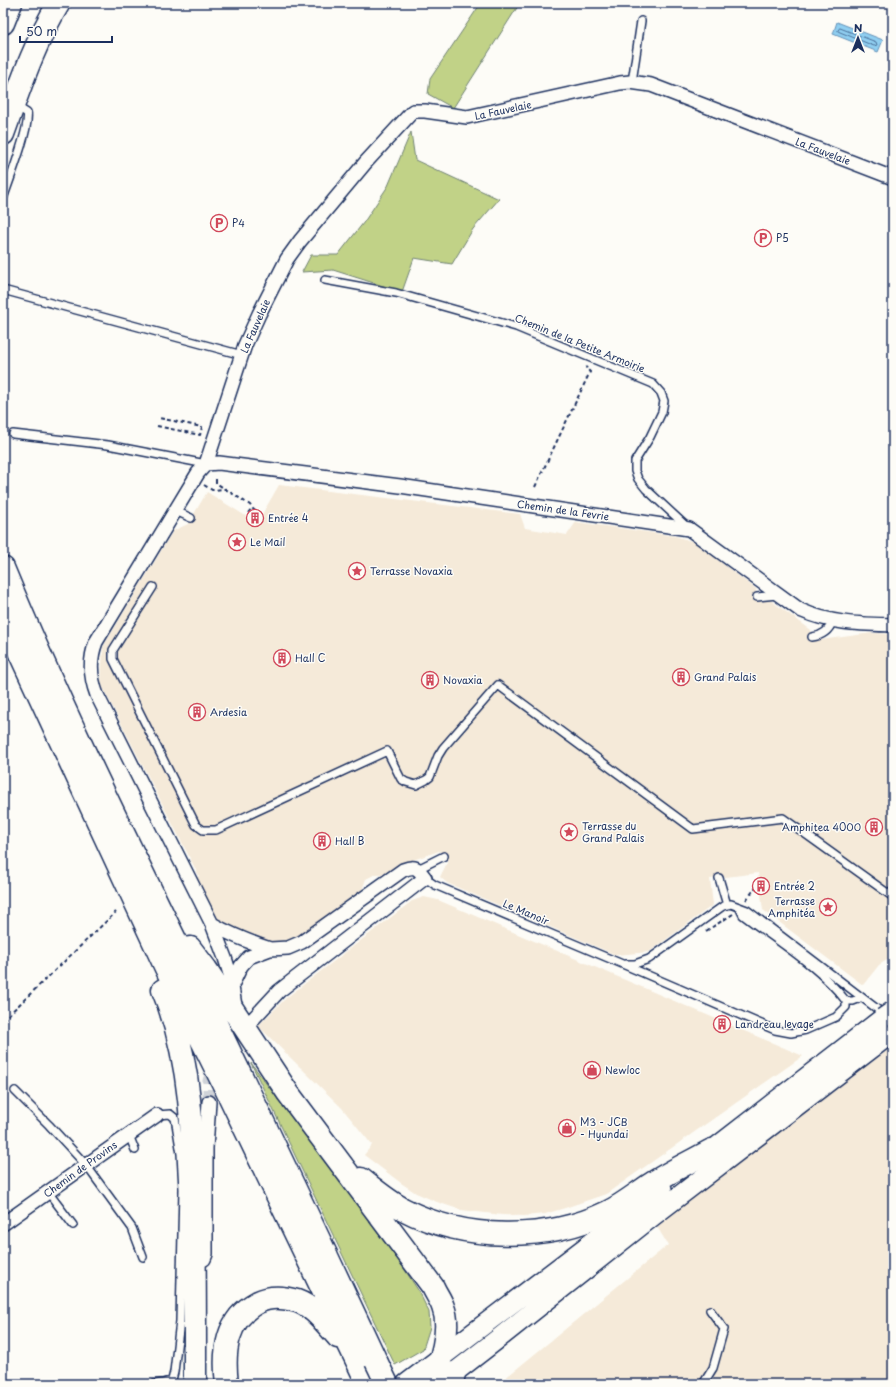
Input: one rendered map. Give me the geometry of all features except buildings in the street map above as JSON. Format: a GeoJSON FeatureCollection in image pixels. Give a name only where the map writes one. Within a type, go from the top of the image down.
{"type":"FeatureCollection","features":[{"type":"Feature","properties":{"kind":"highway"},"geometry":{"type":"LineString","coordinates":[[3,23],[11,3]]}},
{"type":"Feature","properties":{"kind":"highway"},"geometry":{"type":"LineString","coordinates":[[3,134],[40,38],[59,3]]}},
{"type":"Feature","properties":{"kind":"highway"},"geometry":{"type":"LineString","coordinates":[[3,568],[70,718],[158,906],[241,1075],[365,1368]]}},
{"type":"Feature","properties":{"kind":"highway"},"geometry":{"type":"LineString","coordinates":[[3,617],[166,968],[365,1368]]}},
{"type":"Feature","properties":{"kind":"highway"},"geometry":{"type":"LineString","coordinates":[[114,854],[143,944],[172,1013],[181,1048],[189,1090],[195,1264],[195,1384]]}},
{"type":"Feature","properties":{"kind":"highway"},"geometry":{"type":"LineString","coordinates":[[158,906],[245,1017],[288,1093],[433,1287],[444,1308],[447,1374],[431,1384]]}},
{"type":"Feature","properties":{"kind":"highway"},"geometry":{"type":"LineString","coordinates":[[342,1165],[403,1209],[458,1229],[483,1233],[508,1234],[559,1228],[585,1221],[614,1208],[651,1184],[712,1150]]}},
{"type":"Feature","properties":{"kind":"highway"},"geometry":{"type":"LineString","coordinates":[[227,1384],[225,1366],[226,1347],[231,1330],[238,1317],[251,1306],[265,1299],[281,1297],[310,1308],[365,1368],[387,1384]]}},
{"type":"Feature","properties":{"kind":"main road"},"geometry":{"type":"LineString","coordinates":[[447,1374],[712,1150],[891,1020]]}},
{"type":"Feature","properties":{"kind":"main road"},"geometry":{"type":"LineString","coordinates":[[406,1384],[447,1374],[653,1216],[891,1020]]}},
{"type":"Feature","properties":{"kind":"street","name":"La Fauvelaie"},"geometry":{"type":"LineString","coordinates":[[245,1017],[232,985],[225,958],[212,924],[97,695],[90,668],[92,652],[96,642],[198,473],[206,464],[242,355],[259,314],[287,260],[300,241],[366,162],[413,111],[425,111],[467,117],[620,83],[632,82],[651,85],[893,178]]}},
{"type":"Feature","properties":{"kind":"street","name":"Chemin de la Fevrie"},"geometry":{"type":"LineString","coordinates":[[206,464],[219,463],[400,486],[689,529],[777,595],[810,615],[833,621],[893,625]]}},
{"type":"Feature","properties":{"kind":"street"},"geometry":{"type":"LineString","coordinates":[[232,985],[244,961],[254,955],[270,950],[280,950],[295,946],[309,938],[398,873],[412,867],[421,873],[279,991],[245,1017]]}},
{"type":"Feature","properties":{"kind":"street"},"geometry":{"type":"LineString","coordinates":[[212,924],[240,939],[270,950]]}},
{"type":"Feature","properties":{"kind":"street"},"geometry":{"type":"LineString","coordinates":[[195,1264],[204,1259],[206,1254],[206,1148],[208,1102]]}},
{"type":"Feature","properties":{"kind":"street","name":"Chemin de Provins"},"geometry":{"type":"LineString","coordinates":[[3,1224],[86,1165],[110,1153],[129,1134],[157,1115]]}},
{"type":"Feature","properties":{"kind":"lane"},"geometry":{"type":"LineString","coordinates":[[632,82],[641,21]]}},
{"type":"Feature","properties":{"kind":"lane"},"geometry":{"type":"LineString","coordinates":[[3,199],[14,169],[28,118],[27,113],[14,106]]}},
{"type":"Feature","properties":{"kind":"lane","name":"Chemin de la Petite Armoirie"},"geometry":{"type":"LineString","coordinates":[[325,280],[396,293],[516,327],[654,384],[661,393],[664,401],[662,412],[650,437],[635,461],[635,471],[638,479],[646,488],[689,529]]}},
{"type":"Feature","properties":{"kind":"lane"},"geometry":{"type":"LineString","coordinates":[[3,290],[242,355]]}},
{"type":"Feature","properties":{"kind":"lane"},"geometry":{"type":"LineString","coordinates":[[14,434],[108,445],[206,464]]}},
{"type":"Feature","properties":{"kind":"lane"},"geometry":{"type":"LineString","coordinates":[[176,510],[191,518]]}},
{"type":"Feature","properties":{"kind":"lane"},"geometry":{"type":"LineString","coordinates":[[153,587],[113,650],[112,659],[196,825],[203,830],[216,830],[387,751],[401,779],[411,784],[422,783],[430,777],[438,756],[444,748],[498,685],[693,829],[783,818],[893,897]]}},
{"type":"Feature","properties":{"kind":"lane"},"geometry":{"type":"LineString","coordinates":[[757,597],[777,595]]}},
{"type":"Feature","properties":{"kind":"lane"},"geometry":{"type":"LineString","coordinates":[[812,637],[824,633],[831,626],[833,621]]}},
{"type":"Feature","properties":{"kind":"lane"},"geometry":{"type":"LineString","coordinates":[[421,873],[444,856]]}},
{"type":"Feature","properties":{"kind":"lane","name":"Le Manoir"},"geometry":{"type":"LineString","coordinates":[[421,873],[435,885],[775,1030],[791,1033],[806,1030],[836,1017],[846,1007],[846,1001]]}},
{"type":"Feature","properties":{"kind":"lane"},"geometry":{"type":"LineString","coordinates":[[719,878],[727,905]]}},
{"type":"Feature","properties":{"kind":"lane"},"geometry":{"type":"LineString","coordinates":[[620,963],[635,964],[649,959],[727,905],[734,905],[747,910],[891,1020]]}},
{"type":"Feature","properties":{"kind":"lane"},"geometry":{"type":"LineString","coordinates":[[740,908],[743,915],[835,987],[846,1001],[858,999]]}},
{"type":"Feature","properties":{"kind":"lane"},"geometry":{"type":"LineString","coordinates":[[15,1090],[86,1165],[132,1228],[143,1258]]}},
{"type":"Feature","properties":{"kind":"lane"},"geometry":{"type":"LineString","coordinates":[[155,1384],[172,1380],[176,1361],[180,1321],[183,1189],[181,1154],[175,1118],[170,1114],[157,1115]]}},
{"type":"Feature","properties":{"kind":"lane"},"geometry":{"type":"LineString","coordinates":[[129,1134],[135,1150]]}},
{"type":"Feature","properties":{"kind":"lane"},"geometry":{"type":"LineString","coordinates":[[48,1192],[73,1225]]}},
{"type":"Feature","properties":{"kind":"lane"},"geometry":{"type":"LineString","coordinates":[[703,1384],[713,1368],[724,1329],[710,1310]]}},
{"type":"Feature","properties":{"kind":"path"},"geometry":{"type":"LineString","coordinates":[[535,488],[590,372],[586,368],[590,363]]}},
{"type":"Feature","properties":{"kind":"path"},"geometry":{"type":"LineString","coordinates":[[157,426],[200,435],[202,427],[159,418]]}},
{"type":"Feature","properties":{"kind":"path"},"geometry":{"type":"LineString","coordinates":[[216,479],[216,483],[250,505],[257,513],[257,518]]}},
{"type":"Feature","properties":{"kind":"path"},"geometry":{"type":"LineString","coordinates":[[200,483],[212,490],[225,489]]}},
{"type":"Feature","properties":{"kind":"path"},"geometry":{"type":"LineString","coordinates":[[248,513],[252,508]]}},
{"type":"Feature","properties":{"kind":"path"},"geometry":{"type":"LineString","coordinates":[[705,932],[740,908],[757,886],[760,886]]}},
{"type":"Feature","properties":{"kind":"path"},"geometry":{"type":"LineString","coordinates":[[3,1020],[116,912]]}},
{"type":"Feature","properties":{"kind":"shaded area"},"geometry":{"type":"Polygon","coordinates":[[[279,485],[520,514],[525,528],[567,535],[576,522],[675,536],[694,542],[756,589],[758,602],[770,600],[811,630],[813,641],[872,633],[893,634],[893,956],[879,965],[863,985],[763,910],[758,873],[710,879],[713,905],[649,952],[616,955],[447,883],[440,877],[448,861],[439,851],[396,866],[384,874],[374,875],[366,879],[362,890],[289,941],[271,942],[250,938],[217,920],[196,878],[199,876],[101,684],[103,647],[173,531],[188,524],[207,492],[257,523],[279,485]]]}},
{"type":"Feature","properties":{"kind":"shaded area"},"geometry":{"type":"Polygon","coordinates":[[[424,897],[438,900],[803,1056],[606,1194],[545,1214],[524,1216],[461,1210],[437,1202],[416,1193],[364,1155],[372,1145],[342,1108],[258,1026],[286,998],[412,901],[424,897]]]}},
{"type":"Feature","properties":{"kind":"shaded area"},"geometry":{"type":"Polygon","coordinates":[[[893,1046],[893,1384],[498,1384],[668,1245],[656,1225],[893,1046]]]}},
{"type":"Feature","properties":{"kind":"green space"},"geometry":{"type":"Polygon","coordinates":[[[481,3],[520,3],[453,108],[428,94],[430,79],[481,3]]]}},
{"type":"Feature","properties":{"kind":"green space"},"geometry":{"type":"Polygon","coordinates":[[[411,132],[415,160],[499,199],[473,229],[452,264],[414,258],[402,292],[333,270],[302,272],[311,255],[338,255],[364,222],[388,186],[411,132]]]}},
{"type":"Feature","properties":{"kind":"green space"},"geometry":{"type":"Polygon","coordinates":[[[251,1063],[403,1267],[418,1290],[429,1312],[430,1327],[423,1349],[395,1365],[251,1063]]]}},
{"type":"Feature","properties":{"kind":"water"},"geometry":{"type":"Polygon","coordinates":[[[837,22],[883,40],[878,52],[833,34],[837,22]]]}},
{"type":"Feature","properties":{"kind":"tunnel"},"geometry":{"type":"LineString","coordinates":[[209,1102],[209,1081],[219,1051],[248,1023]]}},
{"type":"Feature","properties":{"kind":"place","name":"P4"},"geometry":{"type":"Point","coordinates":[219,223]}},
{"type":"Feature","properties":{"kind":"place","name":"P5"},"geometry":{"type":"Point","coordinates":[763,238]}},
{"type":"Feature","properties":{"kind":"place","name":"Entrée 4"},"geometry":{"type":"Point","coordinates":[255,518]}},
{"type":"Feature","properties":{"kind":"place","name":"Le Mail"},"geometry":{"type":"Point","coordinates":[237,542]}},
{"type":"Feature","properties":{"kind":"place","name":"Terrasse Novaxia"},"geometry":{"type":"Point","coordinates":[357,571]}},
{"type":"Feature","properties":{"kind":"place","name":"Hall C"},"geometry":{"type":"Point","coordinates":[282,658]}},
{"type":"Feature","properties":{"kind":"place","name":"Grand Palais"},"geometry":{"type":"Point","coordinates":[681,677]}},
{"type":"Feature","properties":{"kind":"place","name":"Novaxia"},"geometry":{"type":"Point","coordinates":[430,680]}},
{"type":"Feature","properties":{"kind":"place","name":"Ardesia"},"geometry":{"type":"Point","coordinates":[197,712]}},
{"type":"Feature","properties":{"kind":"place","name":"Amphitea 4000"},"geometry":{"type":"Point","coordinates":[874,827]}},
{"type":"Feature","properties":{"kind":"place","name":"Terrasse du Grand Palais"},"geometry":{"type":"Point","coordinates":[569,832]}},
{"type":"Feature","properties":{"kind":"place","name":"Hall B"},"geometry":{"type":"Point","coordinates":[322,841]}},
{"type":"Feature","properties":{"kind":"place","name":"Entrée 2"},"geometry":{"type":"Point","coordinates":[761,886]}},
{"type":"Feature","properties":{"kind":"place","name":"Terrasse Amphitéa"},"geometry":{"type":"Point","coordinates":[828,907]}},
{"type":"Feature","properties":{"kind":"place","name":"Landreau levage"},"geometry":{"type":"Point","coordinates":[722,1024]}},
{"type":"Feature","properties":{"kind":"place","name":"Newloc"},"geometry":{"type":"Point","coordinates":[592,1070]}},
{"type":"Feature","properties":{"kind":"place","name":"M3 - JCB - Hyundai"},"geometry":{"type":"Point","coordinates":[567,1128]}}]}
